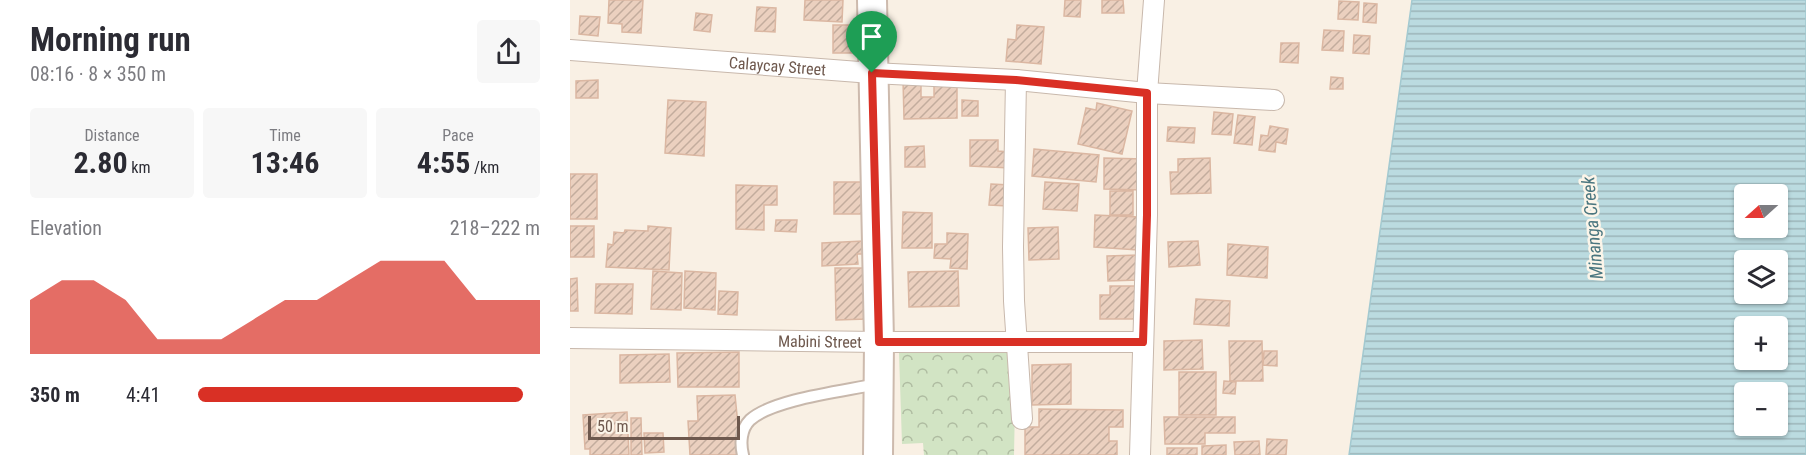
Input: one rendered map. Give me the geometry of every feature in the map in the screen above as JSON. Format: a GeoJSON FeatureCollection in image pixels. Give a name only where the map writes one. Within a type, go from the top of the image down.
{"type":"FeatureCollection","features":[{"type":"Feature","properties":{"kind":"street"},"geometry":{"type":"LineString","coordinates":[[872,0],[879,342],[878,455]]}},
{"type":"Feature","properties":{"kind":"street"},"geometry":{"type":"LineString","coordinates":[[1140,455],[1147,215],[1147,93],[1154,0]]}},
{"type":"Feature","properties":{"kind":"street","name":"Calaycay Street"},"geometry":{"type":"LineString","coordinates":[[570,50],[872,73],[1016,80],[1147,93],[1274,100]]}},
{"type":"Feature","properties":{"kind":"street"},"geometry":{"type":"LineString","coordinates":[[1016,80],[1013,248],[1022,419]]}},
{"type":"Feature","properties":{"kind":"street","name":"Mabini Street"},"geometry":{"type":"LineString","coordinates":[[570,338],[879,342],[1143,342]]}},
{"type":"Feature","properties":{"kind":"lane"},"geometry":{"type":"LineString","coordinates":[[743,455],[741,442],[744,427],[760,412],[793,401],[879,384]]}},
{"type":"Feature","properties":{"kind":"green space"},"geometry":{"type":"Polygon","coordinates":[[[901,350],[1016,352],[1014,455],[924,455],[923,443],[902,444],[899,353],[901,350]]]}},
{"type":"Feature","properties":{"kind":"water","name":"Minanga Creek"},"geometry":{"type":"Polygon","coordinates":[[[1412,0],[1806,0],[1806,455],[1349,455],[1412,0]]]}},
{"type":"Feature","properties":{"kind":"building"},"geometry":{"type":"Polygon","coordinates":[[[609,0],[643,0],[641,33],[622,32],[622,24],[608,23],[609,0]]]}},
{"type":"Feature","properties":{"kind":"building"},"geometry":{"type":"Polygon","coordinates":[[[805,0],[843,0],[842,22],[804,20],[805,0]]]}},
{"type":"Feature","properties":{"kind":"building"},"geometry":{"type":"Polygon","coordinates":[[[1065,0],[1081,0],[1080,17],[1064,16],[1065,0]]]}},
{"type":"Feature","properties":{"kind":"building"},"geometry":{"type":"Polygon","coordinates":[[[1102,0],[1123,0],[1124,13],[1102,13],[1102,0]]]}},
{"type":"Feature","properties":{"kind":"building"},"geometry":{"type":"Polygon","coordinates":[[[1339,1],[1359,2],[1358,20],[1338,19],[1339,1]]]}},
{"type":"Feature","properties":{"kind":"building"},"geometry":{"type":"Polygon","coordinates":[[[1364,3],[1377,4],[1376,23],[1363,22],[1364,3]]]}},
{"type":"Feature","properties":{"kind":"building"},"geometry":{"type":"Polygon","coordinates":[[[757,7],[776,8],[775,32],[755,31],[757,7]]]}},
{"type":"Feature","properties":{"kind":"building"},"geometry":{"type":"Polygon","coordinates":[[[696,13],[712,15],[710,32],[694,30],[696,13]]]}},
{"type":"Feature","properties":{"kind":"building"},"geometry":{"type":"Polygon","coordinates":[[[580,16],[600,17],[598,36],[579,34],[580,16]]]}},
{"type":"Feature","properties":{"kind":"building"},"geometry":{"type":"Polygon","coordinates":[[[833,25],[858,25],[859,53],[833,53],[833,25]]]}},
{"type":"Feature","properties":{"kind":"building"},"geometry":{"type":"Polygon","coordinates":[[[1017,25],[1044,27],[1041,64],[1006,61],[1008,39],[1016,40],[1017,25]]]}},
{"type":"Feature","properties":{"kind":"building"},"geometry":{"type":"Polygon","coordinates":[[[1324,30],[1344,31],[1343,51],[1322,50],[1324,30]]]}},
{"type":"Feature","properties":{"kind":"building"},"geometry":{"type":"Polygon","coordinates":[[[1354,35],[1370,36],[1369,54],[1353,53],[1354,35]]]}},
{"type":"Feature","properties":{"kind":"building"},"geometry":{"type":"Polygon","coordinates":[[[1281,43],[1299,43],[1298,63],[1280,62],[1281,43]]]}},
{"type":"Feature","properties":{"kind":"building"},"geometry":{"type":"Polygon","coordinates":[[[1331,77],[1343,78],[1343,89],[1330,89],[1331,77]]]}},
{"type":"Feature","properties":{"kind":"building"},"geometry":{"type":"Polygon","coordinates":[[[934,79],[957,79],[957,118],[904,119],[903,80],[921,80],[921,97],[934,97],[934,79]]]}},
{"type":"Feature","properties":{"kind":"building"},"geometry":{"type":"Polygon","coordinates":[[[598,80],[598,98],[576,98],[576,81],[598,80]]]}},
{"type":"Feature","properties":{"kind":"building"},"geometry":{"type":"Polygon","coordinates":[[[668,100],[706,102],[704,156],[665,153],[668,100]]]}},
{"type":"Feature","properties":{"kind":"building"},"geometry":{"type":"Polygon","coordinates":[[[962,100],[978,101],[978,116],[962,116],[962,100]]]}},
{"type":"Feature","properties":{"kind":"building"},"geometry":{"type":"Polygon","coordinates":[[[1097,103],[1132,111],[1122,154],[1078,144],[1086,108],[1096,110],[1097,103]]]}},
{"type":"Feature","properties":{"kind":"building"},"geometry":{"type":"Polygon","coordinates":[[[1214,112],[1233,114],[1231,135],[1212,134],[1214,112]]]}},
{"type":"Feature","properties":{"kind":"building"},"geometry":{"type":"Polygon","coordinates":[[[1238,115],[1255,117],[1252,145],[1234,143],[1238,115]]]}},
{"type":"Feature","properties":{"kind":"building"},"geometry":{"type":"Polygon","coordinates":[[[1270,126],[1288,129],[1286,144],[1276,142],[1275,152],[1259,150],[1261,135],[1268,136],[1270,126]]]}},
{"type":"Feature","properties":{"kind":"building"},"geometry":{"type":"Polygon","coordinates":[[[1168,127],[1195,128],[1194,143],[1167,141],[1168,127]]]}},
{"type":"Feature","properties":{"kind":"building"},"geometry":{"type":"Polygon","coordinates":[[[970,140],[998,140],[998,151],[1010,152],[1010,168],[970,166],[970,140]]]}},
{"type":"Feature","properties":{"kind":"building"},"geometry":{"type":"Polygon","coordinates":[[[924,146],[925,167],[905,167],[905,147],[924,146]]]}},
{"type":"Feature","properties":{"kind":"building"},"geometry":{"type":"Polygon","coordinates":[[[1034,149],[1099,155],[1096,182],[1032,176],[1034,149]]]}},
{"type":"Feature","properties":{"kind":"building"},"geometry":{"type":"Polygon","coordinates":[[[1104,158],[1144,159],[1144,190],[1104,189],[1104,158]]]}},
{"type":"Feature","properties":{"kind":"building"},"geometry":{"type":"Polygon","coordinates":[[[1210,158],[1211,193],[1171,194],[1170,172],[1178,172],[1178,159],[1210,158]]]}},
{"type":"Feature","properties":{"kind":"building"},"geometry":{"type":"Polygon","coordinates":[[[570,174],[597,174],[597,219],[570,219],[570,174]]]}},
{"type":"Feature","properties":{"kind":"building"},"geometry":{"type":"Polygon","coordinates":[[[834,182],[863,182],[864,214],[834,214],[834,182]]]}},
{"type":"Feature","properties":{"kind":"building"},"geometry":{"type":"Polygon","coordinates":[[[1045,182],[1079,184],[1077,211],[1043,209],[1045,182]]]}},
{"type":"Feature","properties":{"kind":"building"},"geometry":{"type":"Polygon","coordinates":[[[991,184],[1010,185],[1008,206],[989,205],[991,184]]]}},
{"type":"Feature","properties":{"kind":"building"},"geometry":{"type":"Polygon","coordinates":[[[736,185],[777,186],[777,205],[764,205],[764,230],[736,229],[736,185]]]}},
{"type":"Feature","properties":{"kind":"building"},"geometry":{"type":"Polygon","coordinates":[[[1110,191],[1133,191],[1133,215],[1110,215],[1110,191]]]}},
{"type":"Feature","properties":{"kind":"building"},"geometry":{"type":"Polygon","coordinates":[[[903,212],[932,213],[932,248],[902,248],[903,212]]]}},
{"type":"Feature","properties":{"kind":"building"},"geometry":{"type":"Polygon","coordinates":[[[1095,215],[1139,217],[1138,250],[1094,247],[1095,215]]]}},
{"type":"Feature","properties":{"kind":"building"},"geometry":{"type":"Polygon","coordinates":[[[776,220],[797,220],[796,232],[775,231],[776,220]]]}},
{"type":"Feature","properties":{"kind":"building"},"geometry":{"type":"Polygon","coordinates":[[[570,226],[594,226],[594,257],[570,257],[570,226]]]}},
{"type":"Feature","properties":{"kind":"building"},"geometry":{"type":"Polygon","coordinates":[[[648,226],[671,228],[669,270],[606,267],[608,244],[613,245],[614,232],[648,231],[648,226]]]}},
{"type":"Feature","properties":{"kind":"building"},"geometry":{"type":"Polygon","coordinates":[[[1058,227],[1059,259],[1029,260],[1028,228],[1058,227]]]}},
{"type":"Feature","properties":{"kind":"building"},"geometry":{"type":"Polygon","coordinates":[[[947,233],[968,234],[967,269],[950,268],[951,259],[934,258],[935,244],[947,244],[947,233]]]}},
{"type":"Feature","properties":{"kind":"building"},"geometry":{"type":"Polygon","coordinates":[[[863,241],[864,254],[857,254],[858,264],[822,266],[822,243],[863,241]]]}},
{"type":"Feature","properties":{"kind":"building"},"geometry":{"type":"Polygon","coordinates":[[[1198,241],[1200,265],[1169,267],[1168,242],[1198,241]]]}},
{"type":"Feature","properties":{"kind":"building"},"geometry":{"type":"Polygon","coordinates":[[[1228,244],[1268,247],[1267,278],[1227,275],[1228,244]]]}},
{"type":"Feature","properties":{"kind":"building"},"geometry":{"type":"Polygon","coordinates":[[[1139,255],[1139,280],[1108,281],[1107,256],[1139,255]]]}},
{"type":"Feature","properties":{"kind":"building"},"geometry":{"type":"Polygon","coordinates":[[[835,268],[865,268],[867,319],[836,320],[835,268]]]}},
{"type":"Feature","properties":{"kind":"building"},"geometry":{"type":"Polygon","coordinates":[[[653,271],[682,273],[681,310],[651,309],[653,271]]]}},
{"type":"Feature","properties":{"kind":"building"},"geometry":{"type":"Polygon","coordinates":[[[685,271],[716,273],[715,310],[684,308],[685,271]]]}},
{"type":"Feature","properties":{"kind":"building"},"geometry":{"type":"Polygon","coordinates":[[[958,271],[959,306],[909,307],[908,272],[958,271]]]}},
{"type":"Feature","properties":{"kind":"building"},"geometry":{"type":"Polygon","coordinates":[[[577,278],[578,311],[570,311],[570,279],[577,278]]]}},
{"type":"Feature","properties":{"kind":"building"},"geometry":{"type":"Polygon","coordinates":[[[596,284],[633,284],[632,314],[595,313],[596,284]]]}},
{"type":"Feature","properties":{"kind":"building"},"geometry":{"type":"Polygon","coordinates":[[[1110,286],[1139,286],[1139,319],[1100,319],[1100,295],[1110,295],[1110,286]]]}},
{"type":"Feature","properties":{"kind":"building"},"geometry":{"type":"Polygon","coordinates":[[[719,291],[738,292],[737,315],[718,314],[719,291]]]}},
{"type":"Feature","properties":{"kind":"building"},"geometry":{"type":"Polygon","coordinates":[[[1196,299],[1230,301],[1229,326],[1194,324],[1196,299]]]}},
{"type":"Feature","properties":{"kind":"building"},"geometry":{"type":"Polygon","coordinates":[[[1202,340],[1203,369],[1164,370],[1164,341],[1202,340]]]}},
{"type":"Feature","properties":{"kind":"building"},"geometry":{"type":"Polygon","coordinates":[[[1229,341],[1262,341],[1263,381],[1230,381],[1229,341]]]}},
{"type":"Feature","properties":{"kind":"building"},"geometry":{"type":"Polygon","coordinates":[[[1264,351],[1277,351],[1277,366],[1263,365],[1264,351]]]}},
{"type":"Feature","properties":{"kind":"building"},"geometry":{"type":"Polygon","coordinates":[[[739,352],[739,387],[678,387],[677,353],[739,352]]]}},
{"type":"Feature","properties":{"kind":"building"},"geometry":{"type":"Polygon","coordinates":[[[669,354],[670,382],[620,383],[620,355],[669,354]]]}},
{"type":"Feature","properties":{"kind":"building"},"geometry":{"type":"Polygon","coordinates":[[[1071,364],[1071,404],[1032,405],[1032,365],[1071,364]]]}},
{"type":"Feature","properties":{"kind":"building"},"geometry":{"type":"Polygon","coordinates":[[[1179,372],[1216,372],[1216,415],[1179,415],[1179,372]]]}},
{"type":"Feature","properties":{"kind":"building"},"geometry":{"type":"Polygon","coordinates":[[[1224,381],[1236,382],[1235,394],[1223,393],[1224,381]]]}},
{"type":"Feature","properties":{"kind":"building"},"geometry":{"type":"Polygon","coordinates":[[[735,395],[741,455],[690,455],[688,421],[698,421],[697,396],[735,395]]]}},
{"type":"Feature","properties":{"kind":"building"},"geometry":{"type":"Polygon","coordinates":[[[1039,409],[1123,410],[1123,427],[1109,427],[1109,441],[1117,441],[1117,455],[1025,455],[1025,427],[1039,427],[1039,409]]]}},
{"type":"Feature","properties":{"kind":"building"},"geometry":{"type":"Polygon","coordinates":[[[627,412],[629,455],[590,455],[590,449],[585,449],[583,415],[627,412]]]}},
{"type":"Feature","properties":{"kind":"building"},"geometry":{"type":"Polygon","coordinates":[[[1164,417],[1235,417],[1235,433],[1205,433],[1205,444],[1165,444],[1164,417]]]}},
{"type":"Feature","properties":{"kind":"building"},"geometry":{"type":"Polygon","coordinates":[[[631,418],[641,418],[642,455],[631,455],[631,418]]]}},
{"type":"Feature","properties":{"kind":"building"},"geometry":{"type":"Polygon","coordinates":[[[644,433],[663,433],[664,452],[645,453],[644,433]]]}},
{"type":"Feature","properties":{"kind":"building"},"geometry":{"type":"Polygon","coordinates":[[[1267,439],[1287,440],[1286,455],[1266,455],[1267,439]]]}},
{"type":"Feature","properties":{"kind":"building"},"geometry":{"type":"Polygon","coordinates":[[[1259,441],[1260,455],[1235,455],[1234,442],[1259,441]]]}},
{"type":"Feature","properties":{"kind":"building"},"geometry":{"type":"Polygon","coordinates":[[[1226,445],[1226,455],[1202,455],[1202,446],[1226,445]]]}},
{"type":"Feature","properties":{"kind":"building"},"geometry":{"type":"Polygon","coordinates":[[[1167,448],[1197,448],[1197,455],[1167,455],[1167,448]]]}},
{"type":"Feature","properties":{"kind":"route"},"geometry":{"type":"LineString","coordinates":[[872,73],[1016,80],[1147,93],[1147,215],[1143,342],[879,342],[872,73]]}}]}
